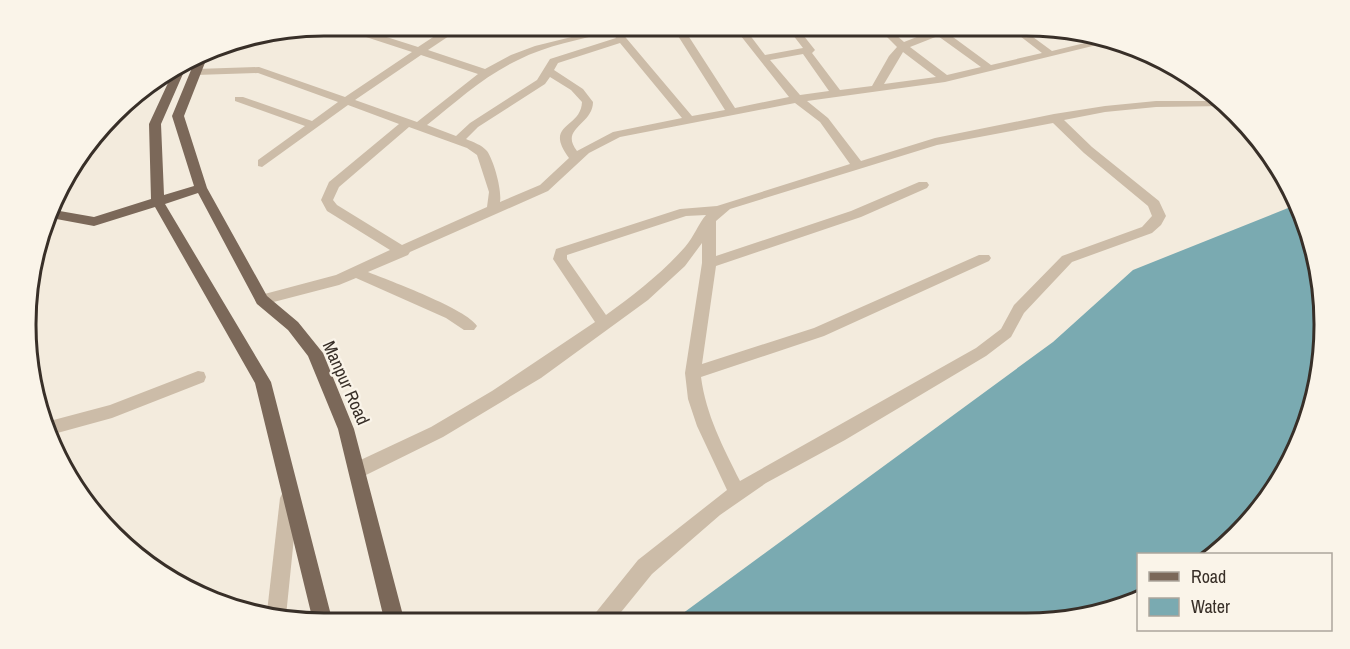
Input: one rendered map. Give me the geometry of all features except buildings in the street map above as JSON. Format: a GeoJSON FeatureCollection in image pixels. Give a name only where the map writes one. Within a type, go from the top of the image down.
{"type":"FeatureCollection","features":[{"type":"Feature","properties":{"kind":"main road","name":"Manpur Road"},"geometry":{"type":"LineString","coordinates":[[199,65],[178,116],[201,188],[262,300],[293,326],[315,353],[346,429],[393,613]]}},
{"type":"Feature","properties":{"kind":"main road"},"geometry":{"type":"LineString","coordinates":[[176,77],[155,124],[158,202],[263,382],[320,613]]}},
{"type":"Feature","properties":{"kind":"main road"},"geometry":{"type":"LineString","coordinates":[[58,215],[94,222],[201,188]]}},
{"type":"Feature","properties":{"kind":"street"},"geometry":{"type":"LineString","coordinates":[[376,36],[486,73]]}},
{"type":"Feature","properties":{"kind":"street"},"geometry":{"type":"LineString","coordinates":[[262,163],[345,101],[442,36]]}},
{"type":"Feature","properties":{"kind":"street"},"geometry":{"type":"LineString","coordinates":[[403,252],[332,208],[327,200],[333,185],[486,73],[524,53],[581,36]]}},
{"type":"Feature","properties":{"kind":"street"},"geometry":{"type":"LineString","coordinates":[[619,36],[689,119]]}},
{"type":"Feature","properties":{"kind":"street"},"geometry":{"type":"LineString","coordinates":[[683,36],[732,111]]}},
{"type":"Feature","properties":{"kind":"street"},"geometry":{"type":"LineString","coordinates":[[746,36],[797,99],[824,120],[857,164]]}},
{"type":"Feature","properties":{"kind":"street"},"geometry":{"type":"LineString","coordinates":[[764,58],[810,49],[799,36]]}},
{"type":"Feature","properties":{"kind":"street"},"geometry":{"type":"LineString","coordinates":[[892,36],[945,79]]}},
{"type":"Feature","properties":{"kind":"street"},"geometry":{"type":"LineString","coordinates":[[876,88],[893,55],[902,46],[922,36]]}},
{"type":"Feature","properties":{"kind":"street"},"geometry":{"type":"LineString","coordinates":[[945,36],[990,69]]}},
{"type":"Feature","properties":{"kind":"street"},"geometry":{"type":"LineString","coordinates":[[1025,36],[1051,55]]}},
{"type":"Feature","properties":{"kind":"street"},"geometry":{"type":"LineString","coordinates":[[459,140],[474,125],[541,82],[554,61],[622,39]]}},
{"type":"Feature","properties":{"kind":"street"},"geometry":{"type":"LineString","coordinates":[[262,300],[339,280],[357,273],[462,222],[544,188],[576,158],[617,134],[797,99],[945,79],[1092,44]]}},
{"type":"Feature","properties":{"kind":"street"},"geometry":{"type":"LineString","coordinates":[[806,51],[837,94]]}},
{"type":"Feature","properties":{"kind":"street"},"geometry":{"type":"LineString","coordinates":[[196,72],[259,70],[459,140],[483,153],[495,192],[493,209]]}},
{"type":"Feature","properties":{"kind":"street"},"geometry":{"type":"LineString","coordinates":[[548,71],[580,92],[586,101],[587,107],[582,119],[565,136],[565,141],[576,158]]}},
{"type":"Feature","properties":{"kind":"street"},"geometry":{"type":"LineString","coordinates":[[238,99],[313,125]]}},
{"type":"Feature","properties":{"kind":"street"},"geometry":{"type":"LineString","coordinates":[[358,470],[436,432],[498,396],[604,324],[643,296],[680,262],[693,247],[713,214],[734,202],[917,146],[1054,117],[1137,105],[1211,104]]}},
{"type":"Feature","properties":{"kind":"street"},"geometry":{"type":"LineString","coordinates":[[607,613],[645,567],[714,509],[760,477],[839,435],[981,352],[1006,333],[1018,309],[1067,259],[1147,230],[1156,222],[1159,216],[1154,204],[1088,150],[1054,117]]}},
{"type":"Feature","properties":{"kind":"street"},"geometry":{"type":"LineString","coordinates":[[709,263],[856,214],[923,185]]}},
{"type":"Feature","properties":{"kind":"street"},"geometry":{"type":"LineString","coordinates":[[604,324],[560,259],[561,252],[685,212],[713,214]]}},
{"type":"Feature","properties":{"kind":"street"},"geometry":{"type":"LineString","coordinates":[[713,214],[709,263],[693,373],[696,399],[705,426],[738,493]]}},
{"type":"Feature","properties":{"kind":"street"},"geometry":{"type":"LineString","coordinates":[[693,373],[819,332],[984,258]]}},
{"type":"Feature","properties":{"kind":"street"},"geometry":{"type":"LineString","coordinates":[[357,273],[385,288],[452,314],[469,326]]}},
{"type":"Feature","properties":{"kind":"street"},"geometry":{"type":"LineString","coordinates":[[55,426],[112,411],[198,377]]}},
{"type":"Feature","properties":{"kind":"street"},"geometry":{"type":"LineString","coordinates":[[278,609],[290,491]]}},
{"type":"Feature","properties":{"kind":"water"},"geometry":{"type":"Polygon","coordinates":[[[1289,208],[1304,250],[1312,287],[1314,324],[1312,362],[1299,417],[1284,452],[1265,485],[1230,529],[1201,553],[1137,553],[1137,591],[1100,603],[1063,611],[1026,613],[683,613],[1053,342],[1133,270],[1289,208]]]}}]}
